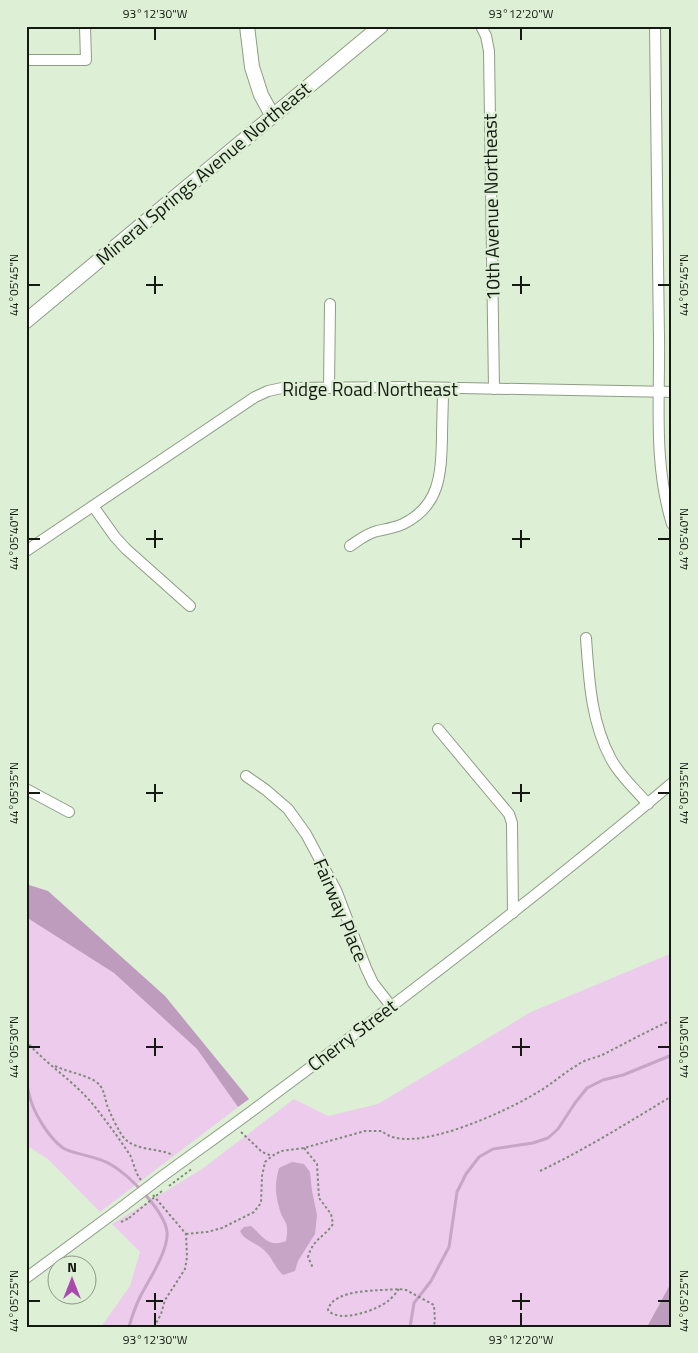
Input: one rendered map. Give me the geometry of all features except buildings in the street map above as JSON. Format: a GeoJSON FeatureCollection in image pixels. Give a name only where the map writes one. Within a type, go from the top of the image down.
{"type":"FeatureCollection","features":[{"type":"Feature","properties":{"kind":"main road"},"geometry":{"type":"LineString","coordinates":[[247,26],[252,67],[261,95],[272,115]]}},
{"type":"Feature","properties":{"kind":"main road","name":"Mineral Springs Avenue Northeast"},"geometry":{"type":"LineString","coordinates":[[26,321],[381,26]]}},
{"type":"Feature","properties":{"kind":"street"},"geometry":{"type":"LineString","coordinates":[[26,60],[86,60],[85,26]]}},
{"type":"Feature","properties":{"kind":"street","name":"10th Avenue Northeast"},"geometry":{"type":"LineString","coordinates":[[481,26],[486,36],[489,51],[494,389]]}},
{"type":"Feature","properties":{"kind":"street"},"geometry":{"type":"LineString","coordinates":[[655,26],[660,392],[659,458],[661,482],[672,524]]}},
{"type":"Feature","properties":{"kind":"street"},"geometry":{"type":"LineString","coordinates":[[329,388],[330,304]]}},
{"type":"Feature","properties":{"kind":"street","name":"Ridge Road Northeast"},"geometry":{"type":"LineString","coordinates":[[26,551],[256,397],[268,391],[282,388],[443,388],[672,392]]}},
{"type":"Feature","properties":{"kind":"street"},"geometry":{"type":"LineString","coordinates":[[350,546],[363,536],[403,524],[415,517],[433,495],[441,470],[443,388]]}},
{"type":"Feature","properties":{"kind":"street"},"geometry":{"type":"LineString","coordinates":[[93,506],[126,549],[190,606]]}},
{"type":"Feature","properties":{"kind":"street"},"geometry":{"type":"LineString","coordinates":[[586,638],[592,702],[602,741],[623,777],[648,804]]}},
{"type":"Feature","properties":{"kind":"street"},"geometry":{"type":"LineString","coordinates":[[438,730],[509,814],[512,823],[513,913]]}},
{"type":"Feature","properties":{"kind":"street","name":"Fairway Place"},"geometry":{"type":"LineString","coordinates":[[246,776],[288,808],[306,834],[336,890],[366,968],[373,982],[391,1006]]}},
{"type":"Feature","properties":{"kind":"street","name":"Cherry Street"},"geometry":{"type":"LineString","coordinates":[[26,1278],[513,913],[573,866],[672,783]]}},
{"type":"Feature","properties":{"kind":"street"},"geometry":{"type":"LineString","coordinates":[[26,789],[69,812]]}},
{"type":"Feature","properties":{"kind":"path"},"geometry":{"type":"LineString","coordinates":[[186,1234],[222,1228],[254,1212],[261,1203],[262,1176],[265,1162],[281,1151],[304,1148],[365,1131],[382,1131],[385,1135],[400,1139],[427,1137],[453,1131],[505,1111],[540,1092],[581,1062],[600,1056],[672,1020]]}},
{"type":"Feature","properties":{"kind":"path"},"geometry":{"type":"LineString","coordinates":[[26,1041],[48,1063],[76,1085],[92,1104],[120,1139],[144,1184]]}},
{"type":"Feature","properties":{"kind":"path"},"geometry":{"type":"LineString","coordinates":[[48,1063],[67,1072],[97,1082],[104,1091],[107,1105],[125,1139],[142,1147],[163,1151],[172,1155],[181,1163]]}},
{"type":"Feature","properties":{"kind":"path"},"geometry":{"type":"LineString","coordinates":[[540,1171],[617,1130],[672,1096]]}},
{"type":"Feature","properties":{"kind":"path"},"geometry":{"type":"LineString","coordinates":[[233,1124],[262,1152],[272,1156]]}},
{"type":"Feature","properties":{"kind":"path"},"geometry":{"type":"LineString","coordinates":[[304,1148],[317,1164],[319,1198],[331,1214],[333,1224],[311,1246],[308,1257],[312,1268]]}},
{"type":"Feature","properties":{"kind":"path"},"geometry":{"type":"LineString","coordinates":[[129,1218],[162,1191]]}},
{"type":"Feature","properties":{"kind":"path"},"geometry":{"type":"LineString","coordinates":[[150,1192],[186,1234],[187,1257],[185,1269],[165,1300],[161,1314],[154,1327]]}},
{"type":"Feature","properties":{"kind":"path"},"geometry":{"type":"LineString","coordinates":[[399,1289],[390,1300],[368,1312],[340,1316],[331,1314],[328,1310],[329,1304],[334,1299],[349,1293],[399,1289],[412,1293],[434,1305],[436,1322],[433,1327]]}},
{"type":"Feature","properties":{"kind":"shaded area"},"geometry":{"type":"Polygon","coordinates":[[[26,884],[48,891],[165,996],[249,1099],[238,1107],[197,1049],[114,973],[26,917],[26,884]]]}},
{"type":"Feature","properties":{"kind":"shaded area"},"geometry":{"type":"Polygon","coordinates":[[[26,917],[114,973],[197,1049],[238,1107],[100,1212],[48,1159],[26,1145],[26,917]]]}},
{"type":"Feature","properties":{"kind":"shaded area"},"geometry":{"type":"Polygon","coordinates":[[[672,953],[672,1281],[647,1327],[101,1327],[130,1286],[140,1252],[112,1224],[202,1169],[294,1099],[328,1116],[378,1104],[531,1012],[672,953]]]}},
{"type":"Feature","properties":{"kind":"shaded area"},"geometry":{"type":"Polygon","coordinates":[[[292,1162],[304,1164],[310,1172],[317,1215],[315,1234],[298,1261],[295,1271],[283,1275],[267,1253],[244,1237],[240,1231],[244,1227],[251,1226],[270,1242],[280,1243],[286,1241],[287,1225],[278,1202],[276,1183],[279,1168],[292,1162]]]}},
{"type":"Feature","properties":{"kind":"shaded area"},"geometry":{"type":"Polygon","coordinates":[[[672,1281],[672,1327],[647,1327],[672,1281]]]}},
{"type":"Feature","properties":{"kind":"waterway"},"geometry":{"type":"LineString","coordinates":[[410,1327],[414,1303],[431,1281],[449,1247],[457,1192],[466,1174],[479,1157],[493,1149],[533,1143],[548,1138],[558,1129],[587,1088],[603,1080],[623,1075],[672,1055]]}},
{"type":"Feature","properties":{"kind":"waterway"},"geometry":{"type":"LineString","coordinates":[[26,1075],[28,1092],[34,1108],[42,1124],[57,1143],[67,1150],[105,1161],[118,1169],[153,1204],[165,1223],[167,1232],[165,1247],[139,1299],[129,1327]]}}]}
